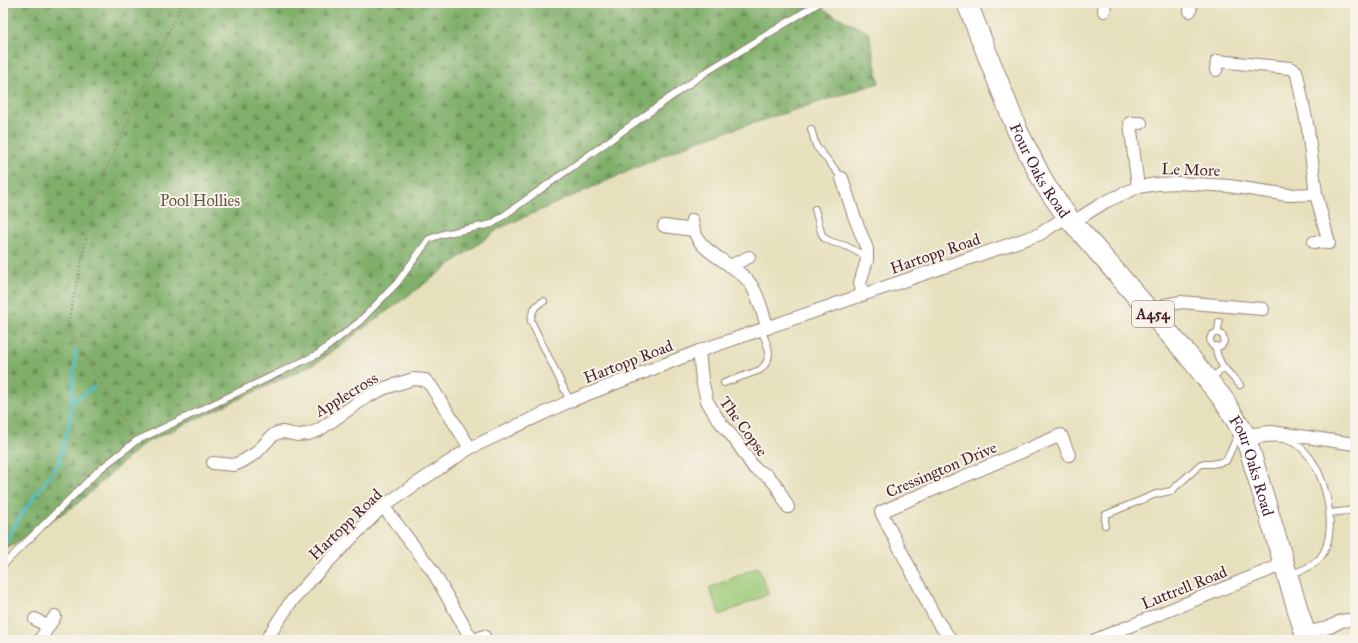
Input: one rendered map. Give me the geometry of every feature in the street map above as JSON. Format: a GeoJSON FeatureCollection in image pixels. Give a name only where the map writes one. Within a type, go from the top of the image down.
{"type":"FeatureCollection","features":[{"type":"Feature","properties":{"kind":"main road","name":"Four Oaks Road"},"geometry":{"type":"LineString","coordinates":[[967,3],[1018,132],[1045,185],[1070,219],[1208,380],[1223,399],[1245,435],[1306,637]]}},
{"type":"Feature","properties":{"kind":"street"},"geometry":{"type":"LineString","coordinates":[[1216,70],[1217,61],[1290,68],[1296,71],[1308,129],[1316,194],[1329,243],[1314,242]]}},
{"type":"Feature","properties":{"kind":"street"},"geometry":{"type":"LineString","coordinates":[[1138,187],[1130,123],[1141,122]]}},
{"type":"Feature","properties":{"kind":"street"},"geometry":{"type":"LineString","coordinates":[[842,178],[852,211],[866,244],[867,257],[860,283],[863,295]]}},
{"type":"Feature","properties":{"kind":"street","name":"Le More"},"geometry":{"type":"LineString","coordinates":[[1070,219],[1138,187],[1157,184],[1178,183],[1229,186],[1289,195],[1316,194]]}},
{"type":"Feature","properties":{"kind":"street","name":"Hartopp Road"},"geometry":{"type":"LineString","coordinates":[[266,640],[290,603],[318,572],[383,506],[470,448],[570,401],[699,351],[1040,234],[1070,219]]}},
{"type":"Feature","properties":{"kind":"street"},"geometry":{"type":"LineString","coordinates":[[664,226],[692,225],[700,242],[711,253],[748,281],[752,286],[765,329]]}},
{"type":"Feature","properties":{"kind":"street"},"geometry":{"type":"LineString","coordinates":[[730,266],[750,258]]}},
{"type":"Feature","properties":{"kind":"street"},"geometry":{"type":"LineString","coordinates":[[1153,314],[1165,304],[1181,302],[1263,309]]}},
{"type":"Feature","properties":{"kind":"street","name":"The Copse"},"geometry":{"type":"LineString","coordinates":[[699,351],[706,401],[754,468],[768,476],[776,485],[788,507]]}},
{"type":"Feature","properties":{"kind":"street","name":"Applecross"},"geometry":{"type":"LineString","coordinates":[[213,463],[234,465],[243,461],[256,453],[272,436],[277,433],[282,432],[298,435],[308,434],[319,430],[366,398],[385,388],[413,379],[424,380],[432,386],[470,448]]}},
{"type":"Feature","properties":{"kind":"street"},"geometry":{"type":"LineString","coordinates":[[1245,435],[1271,432],[1355,444]]}},
{"type":"Feature","properties":{"kind":"street","name":"Cressington Drive"},"geometry":{"type":"LineString","coordinates":[[951,640],[936,619],[881,512],[1061,435],[1069,455]]}},
{"type":"Feature","properties":{"kind":"street"},"geometry":{"type":"LineString","coordinates":[[383,506],[432,570],[477,639]]}},
{"type":"Feature","properties":{"kind":"street","name":"Luttrell Road"},"geometry":{"type":"LineString","coordinates":[[1095,640],[1286,569]]}},
{"type":"Feature","properties":{"kind":"street"},"geometry":{"type":"LineString","coordinates":[[40,640],[55,616]]}},
{"type":"Feature","properties":{"kind":"street"},"geometry":{"type":"LineString","coordinates":[[35,619],[48,627]]}},
{"type":"Feature","properties":{"kind":"street"},"geometry":{"type":"LineString","coordinates":[[1306,637],[1341,621],[1355,619]]}},
{"type":"Feature","properties":{"kind":"lane"},"geometry":{"type":"LineString","coordinates":[[3,565],[98,471],[136,441],[318,354],[359,322],[397,283],[429,239],[443,234],[492,224],[706,72],[819,3]]}},
{"type":"Feature","properties":{"kind":"lane"},"geometry":{"type":"LineString","coordinates":[[811,129],[816,146],[842,178]]}},
{"type":"Feature","properties":{"kind":"lane"},"geometry":{"type":"LineString","coordinates":[[815,209],[824,238],[846,246],[867,257]]}},
{"type":"Feature","properties":{"kind":"lane"},"geometry":{"type":"LineString","coordinates":[[544,300],[537,304],[532,312],[531,320],[570,401]]}},
{"type":"Feature","properties":{"kind":"lane"},"geometry":{"type":"LineString","coordinates":[[1218,332],[1219,322]]}},
{"type":"Feature","properties":{"kind":"lane"},"geometry":{"type":"LineString","coordinates":[[724,383],[760,370],[765,366],[769,356],[769,350],[765,329]]}},
{"type":"Feature","properties":{"kind":"lane"},"geometry":{"type":"LineString","coordinates":[[1218,332],[1223,336],[1224,341],[1222,345],[1216,346],[1212,344],[1210,340],[1211,336],[1218,332]]}},
{"type":"Feature","properties":{"kind":"lane"},"geometry":{"type":"LineString","coordinates":[[1216,346],[1216,353],[1224,368],[1240,386]]}},
{"type":"Feature","properties":{"kind":"lane"},"geometry":{"type":"LineString","coordinates":[[1208,380],[1224,368]]}},
{"type":"Feature","properties":{"kind":"lane"},"geometry":{"type":"LineString","coordinates":[[1105,525],[1105,515],[1156,494],[1171,491],[1200,464],[1212,464],[1226,461],[1245,435],[1277,438],[1294,443],[1307,454],[1314,463],[1326,493],[1330,513],[1329,539],[1327,547],[1321,558],[1312,566],[1286,569]]}},
{"type":"Feature","properties":{"kind":"lane"},"geometry":{"type":"LineString","coordinates":[[1330,513],[1355,510]]}},
{"type":"Feature","properties":{"kind":"path"},"geometry":{"type":"LineString","coordinates":[[136,441],[67,328],[88,230],[106,169],[182,3]]}},
{"type":"Feature","properties":{"kind":"green space","name":"Pool Hollies"},"geometry":{"type":"Polygon","coordinates":[[[3,3],[819,3],[824,10],[869,33],[879,83],[697,141],[500,228],[318,362],[143,444],[76,505],[3,551],[3,3]]]}},
{"type":"Feature","properties":{"kind":"green space"},"geometry":{"type":"Polygon","coordinates":[[[758,567],[769,594],[720,615],[709,588],[758,567]]]}},
{"type":"Feature","properties":{"kind":"waterway"},"geometry":{"type":"LineString","coordinates":[[3,547],[21,515],[58,464],[70,421],[76,350]]}},
{"type":"Feature","properties":{"kind":"waterway"},"geometry":{"type":"LineString","coordinates":[[71,403],[94,387]]}}]}
